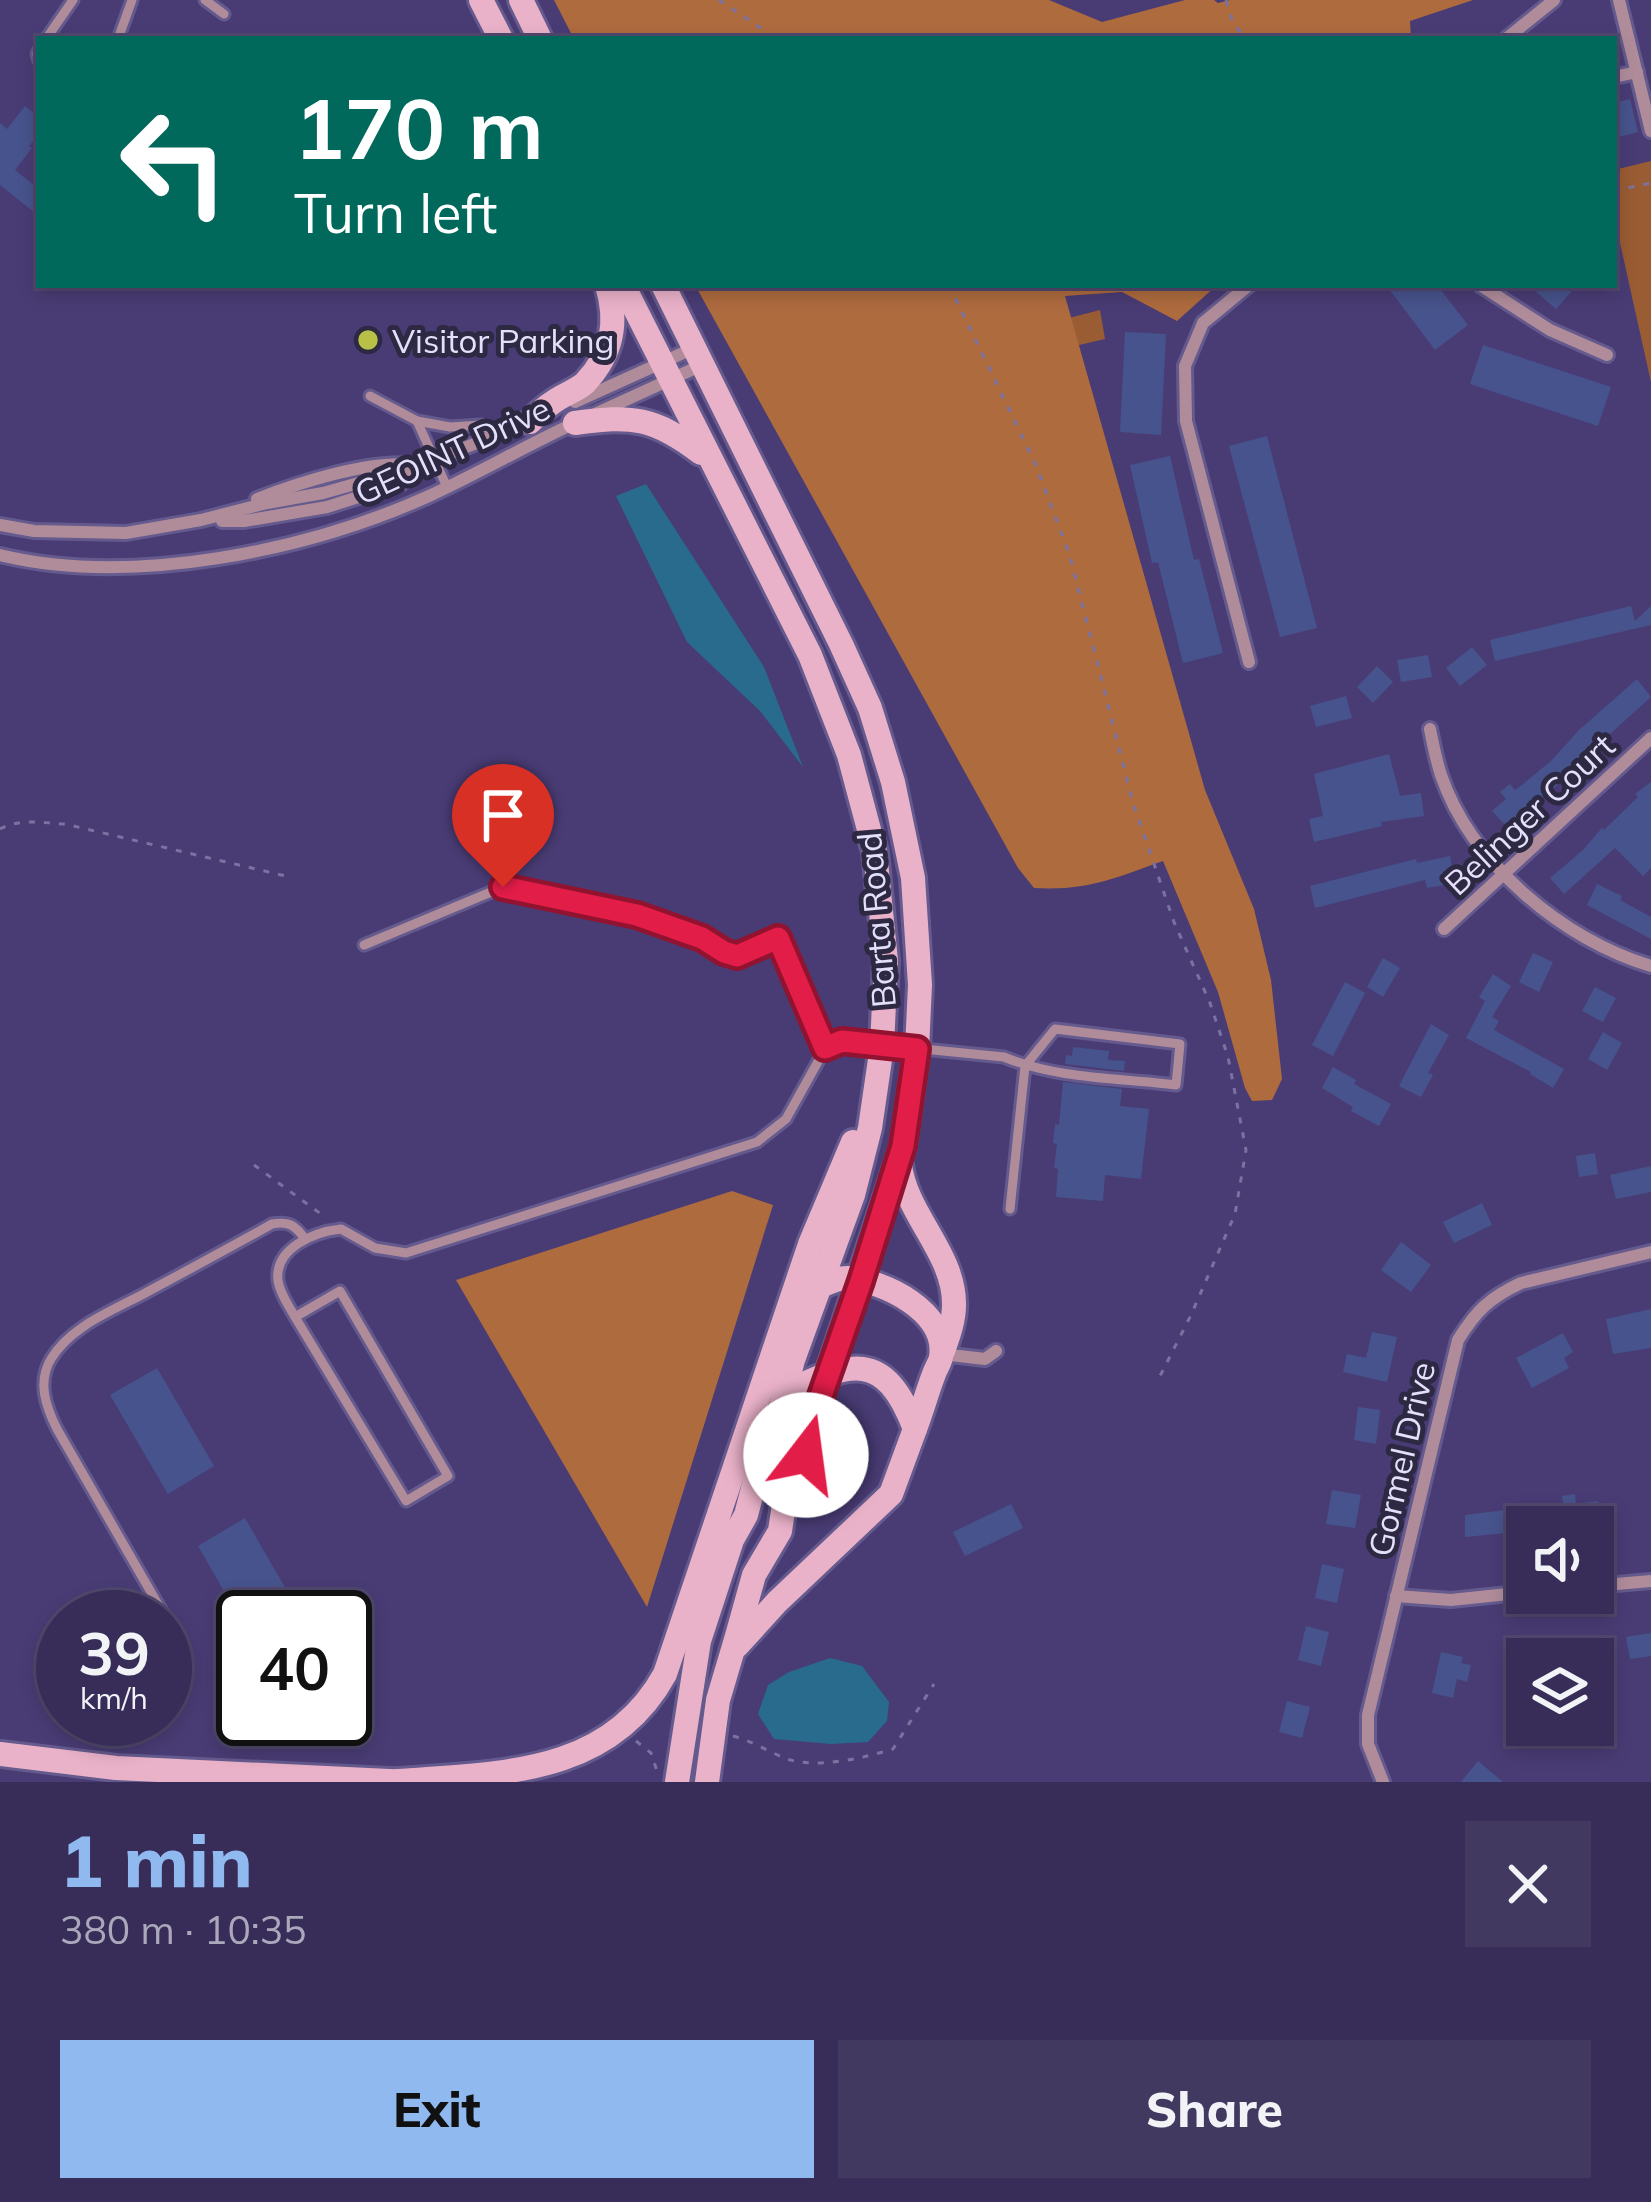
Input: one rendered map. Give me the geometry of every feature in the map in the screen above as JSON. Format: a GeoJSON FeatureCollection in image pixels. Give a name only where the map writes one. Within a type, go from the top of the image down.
{"type":"FeatureCollection","features":[{"type":"Feature","properties":{"kind":"street"},"geometry":{"type":"LineString","coordinates":[[481,0],[499,36]]}},
{"type":"Feature","properties":{"kind":"street"},"geometry":{"type":"LineString","coordinates":[[521,0],[539,36]]}},
{"type":"Feature","properties":{"kind":"street"},"geometry":{"type":"LineString","coordinates":[[1510,36],[1554,0]]}},
{"type":"Feature","properties":{"kind":"street"},"geometry":{"type":"LineString","coordinates":[[1619,0],[1651,131]]}},
{"type":"Feature","properties":{"kind":"street"},"geometry":{"type":"LineString","coordinates":[[1617,76],[1637,72]]}},
{"type":"Feature","properties":{"kind":"street"},"geometry":{"type":"LineString","coordinates":[[530,422],[584,384],[609,346],[614,308],[608,288]]}},
{"type":"Feature","properties":{"kind":"street","name":"Barta Road"},"geometry":{"type":"LineString","coordinates":[[624,288],[810,655],[849,755],[874,852],[886,961],[883,1046],[854,1196],[772,1440],[761,1458],[746,1515],[723,1564],[699,1641],[668,1780]]}},
{"type":"Feature","properties":{"kind":"street","name":"Barta Road"},"geometry":{"type":"LineString","coordinates":[[664,288],[870,708],[893,782],[914,891],[920,985],[917,1049],[899,1158],[814,1416],[806,1455],[786,1491],[781,1531],[754,1575],[718,1700],[707,1782]]}},
{"type":"Feature","properties":{"kind":"street"},"geometry":{"type":"LineString","coordinates":[[1245,288],[1203,322],[1185,366],[1186,422],[1250,662]]}},
{"type":"Feature","properties":{"kind":"street"},"geometry":{"type":"LineString","coordinates":[[1485,288],[1550,330],[1607,355]]}},
{"type":"Feature","properties":{"kind":"street","name":"GEOINT Drive"},"geometry":{"type":"LineString","coordinates":[[0,556],[88,566],[145,566],[238,556],[334,532],[447,487],[698,357]]}},
{"type":"Feature","properties":{"kind":"street","name":"GEOINT Drive"},"geometry":{"type":"LineString","coordinates":[[201,520],[244,520],[327,507],[402,483],[419,466],[666,372]]}},
{"type":"Feature","properties":{"kind":"street"},"geometry":{"type":"LineString","coordinates":[[575,423],[612,418],[642,422],[672,431],[709,459]]}},
{"type":"Feature","properties":{"kind":"street","name":"GEOINT Drive"},"geometry":{"type":"LineString","coordinates":[[0,524],[34,531],[126,533],[201,520],[319,479],[397,463],[419,466]]}},
{"type":"Feature","properties":{"kind":"street"},"geometry":{"type":"LineString","coordinates":[[1430,729],[1440,774],[1480,846],[1556,921],[1588,941],[1651,966]]}},
{"type":"Feature","properties":{"kind":"street","name":"Belinger Court"},"geometry":{"type":"LineString","coordinates":[[1444,929],[1651,738]]}},
{"type":"Feature","properties":{"kind":"street"},"geometry":{"type":"LineString","coordinates":[[398,1781],[527,1769],[580,1754],[633,1717],[656,1689],[810,1244],[873,1107]]}},
{"type":"Feature","properties":{"kind":"street"},"geometry":{"type":"LineString","coordinates":[[732,1653],[777,1602],[891,1494],[942,1354],[954,1304],[950,1279],[903,1186],[899,1158]]}},
{"type":"Feature","properties":{"kind":"street","name":"Gormel Drive"},"geometry":{"type":"LineString","coordinates":[[1383,1782],[1368,1744],[1368,1715],[1458,1340],[1475,1313],[1521,1283],[1651,1252]]}},
{"type":"Feature","properties":{"kind":"street"},"geometry":{"type":"LineString","coordinates":[[820,1286],[850,1278],[901,1295],[923,1310],[935,1327],[942,1354]]}},
{"type":"Feature","properties":{"kind":"street"},"geometry":{"type":"LineString","coordinates":[[942,1354],[985,1359],[996,1351]]}},
{"type":"Feature","properties":{"kind":"street"},"geometry":{"type":"LineString","coordinates":[[784,1393],[830,1372],[861,1368],[882,1375],[899,1395],[915,1429]]}},
{"type":"Feature","properties":{"kind":"street"},"geometry":{"type":"LineString","coordinates":[[1614,1584],[1651,1581]]}},
{"type":"Feature","properties":{"kind":"street"},"geometry":{"type":"LineString","coordinates":[[1396,1596],[1451,1600],[1506,1594]]}},
{"type":"Feature","properties":{"kind":"street"},"geometry":{"type":"LineString","coordinates":[[688,1600],[694,1673]]}},
{"type":"Feature","properties":{"kind":"street"},"geometry":{"type":"LineString","coordinates":[[0,1754],[116,1768],[420,1782]]}},
{"type":"Feature","properties":{"kind":"lane"},"geometry":{"type":"LineString","coordinates":[[48,36],[73,0]]}},
{"type":"Feature","properties":{"kind":"lane"},"geometry":{"type":"LineString","coordinates":[[119,36],[132,0]]}},
{"type":"Feature","properties":{"kind":"lane"},"geometry":{"type":"LineString","coordinates":[[206,0],[224,14]]}},
{"type":"Feature","properties":{"kind":"lane"},"geometry":{"type":"LineString","coordinates":[[370,396],[417,422],[482,425],[497,435]]}},
{"type":"Feature","properties":{"kind":"lane"},"geometry":{"type":"LineString","coordinates":[[417,422],[447,487]]}},
{"type":"Feature","properties":{"kind":"lane"},"geometry":{"type":"LineString","coordinates":[[364,945],[503,887],[637,915],[737,956],[778,938],[825,1048]]}},
{"type":"Feature","properties":{"kind":"lane"},"geometry":{"type":"LineString","coordinates":[[295,1317],[340,1291],[448,1476],[406,1501],[295,1317],[279,1288],[279,1264],[305,1239],[340,1228],[375,1248],[406,1253],[757,1142],[786,1119],[825,1048],[842,1041],[1004,1057],[1024,1066],[1176,1085],[1180,1045],[1055,1029],[1024,1066],[1010,1209]]}},
{"type":"Feature","properties":{"kind":"lane"},"geometry":{"type":"LineString","coordinates":[[149,1590],[56,1430],[43,1390],[51,1358],[78,1331],[272,1224],[296,1226],[305,1239]]}},
{"type":"Feature","properties":{"kind":"path"},"geometry":{"type":"LineString","coordinates":[[719,0],[773,36]]}},
{"type":"Feature","properties":{"kind":"path"},"geometry":{"type":"LineString","coordinates":[[1226,0],[1230,17],[1245,36]]}},
{"type":"Feature","properties":{"kind":"path"},"geometry":{"type":"LineString","coordinates":[[1617,190],[1651,183]]}},
{"type":"Feature","properties":{"kind":"path"},"geometry":{"type":"LineString","coordinates":[[950,288],[1035,463],[1070,556],[1133,803],[1228,1057],[1246,1150],[1235,1214],[1157,1382]]}},
{"type":"Feature","properties":{"kind":"path"},"geometry":{"type":"LineString","coordinates":[[0,829],[31,821],[65,824],[290,877]]}},
{"type":"Feature","properties":{"kind":"path"},"geometry":{"type":"LineString","coordinates":[[254,1165],[340,1228]]}},
{"type":"Feature","properties":{"kind":"path"},"geometry":{"type":"LineString","coordinates":[[714,1730],[791,1760],[854,1761],[893,1749],[934,1684]]}},
{"type":"Feature","properties":{"kind":"path"},"geometry":{"type":"LineString","coordinates":[[630,1736],[651,1753],[668,1780]]}},
{"type":"Feature","properties":{"kind":"shaded area"},"geometry":{"type":"Polygon","coordinates":[[[554,0],[1049,0],[1102,22],[1185,0],[1473,0],[1410,21],[1411,36],[572,36],[554,0]]]}},
{"type":"Feature","properties":{"kind":"shaded area"},"geometry":{"type":"Polygon","coordinates":[[[1651,161],[1651,382],[1617,229],[1617,169],[1651,161]]]}},
{"type":"Feature","properties":{"kind":"shaded area"},"geometry":{"type":"Polygon","coordinates":[[[697,288],[1214,288],[1177,321],[1122,292],[1065,296],[1205,790],[1254,909],[1271,980],[1282,1079],[1272,1100],[1252,1101],[1245,1088],[1218,992],[1163,861],[1101,882],[1053,888],[1034,888],[1018,868],[697,288]]]}},
{"type":"Feature","properties":{"kind":"shaded area"},"geometry":{"type":"Polygon","coordinates":[[[1100,310],[1105,339],[1075,346],[1069,318],[1100,310]]]}},
{"type":"Feature","properties":{"kind":"shaded area"},"geometry":{"type":"Polygon","coordinates":[[[732,1191],[773,1205],[647,1607],[456,1280],[732,1191]]]}},
{"type":"Feature","properties":{"kind":"water"},"geometry":{"type":"Polygon","coordinates":[[[646,484],[764,667],[803,767],[760,711],[687,642],[616,496],[646,484]]]}},
{"type":"Feature","properties":{"kind":"water"},"geometry":{"type":"Polygon","coordinates":[[[830,1658],[862,1666],[889,1702],[887,1721],[868,1742],[774,1739],[758,1714],[768,1685],[830,1658]]]}},
{"type":"Feature","properties":{"kind":"building"},"geometry":{"type":"Polygon","coordinates":[[[1630,99],[1638,132],[1617,137],[1617,102],[1630,99]]]}},
{"type":"Feature","properties":{"kind":"building"},"geometry":{"type":"Polygon","coordinates":[[[25,106],[36,115],[36,138],[15,170],[36,187],[36,214],[0,185],[0,123],[7,129],[25,106]]]}},
{"type":"Feature","properties":{"kind":"building"},"geometry":{"type":"Polygon","coordinates":[[[1388,288],[1439,288],[1468,325],[1435,350],[1388,288]]]}},
{"type":"Feature","properties":{"kind":"building"},"geometry":{"type":"Polygon","coordinates":[[[1532,288],[1574,288],[1556,309],[1532,288]]]}},
{"type":"Feature","properties":{"kind":"building"},"geometry":{"type":"Polygon","coordinates":[[[1125,332],[1166,334],[1161,435],[1120,432],[1125,332]]]}},
{"type":"Feature","properties":{"kind":"building"},"geometry":{"type":"Polygon","coordinates":[[[1483,345],[1611,387],[1598,426],[1470,384],[1483,345]]]}},
{"type":"Feature","properties":{"kind":"building"},"geometry":{"type":"Polygon","coordinates":[[[1267,436],[1317,628],[1280,637],[1229,446],[1267,436]]]}},
{"type":"Feature","properties":{"kind":"building"},"geometry":{"type":"Polygon","coordinates":[[[1170,456],[1194,560],[1199,559],[1223,653],[1183,663],[1158,562],[1152,563],[1130,465],[1170,456]]]}},
{"type":"Feature","properties":{"kind":"building"},"geometry":{"type":"Polygon","coordinates":[[[1631,606],[1635,621],[1651,606],[1651,625],[1495,661],[1490,640],[1631,606]]]}},
{"type":"Feature","properties":{"kind":"building"},"geometry":{"type":"Polygon","coordinates":[[[1472,647],[1487,665],[1460,686],[1446,668],[1472,647]]]}},
{"type":"Feature","properties":{"kind":"building"},"geometry":{"type":"Polygon","coordinates":[[[1428,655],[1432,677],[1401,682],[1397,660],[1428,655]]]}},
{"type":"Feature","properties":{"kind":"building"},"geometry":{"type":"Polygon","coordinates":[[[1377,666],[1393,682],[1373,703],[1357,687],[1377,666]]]}},
{"type":"Feature","properties":{"kind":"building"},"geometry":{"type":"Polygon","coordinates":[[[1637,679],[1651,697],[1507,827],[1492,811],[1506,799],[1500,792],[1510,784],[1515,790],[1522,785],[1637,679]]]}},
{"type":"Feature","properties":{"kind":"building"},"geometry":{"type":"Polygon","coordinates":[[[1346,696],[1352,718],[1316,727],[1310,706],[1346,696]]]}},
{"type":"Feature","properties":{"kind":"building"},"geometry":{"type":"Polygon","coordinates":[[[1389,754],[1400,796],[1421,793],[1424,816],[1381,822],[1382,826],[1314,842],[1309,819],[1323,816],[1314,774],[1389,754]]]}},
{"type":"Feature","properties":{"kind":"building"},"geometry":{"type":"Polygon","coordinates":[[[1651,782],[1651,868],[1643,876],[1615,848],[1564,894],[1550,878],[1651,782]]]}},
{"type":"Feature","properties":{"kind":"building"},"geometry":{"type":"Polygon","coordinates":[[[1450,856],[1455,883],[1427,888],[1425,880],[1315,908],[1310,886],[1416,859],[1417,863],[1450,856]]]}},
{"type":"Feature","properties":{"kind":"building"},"geometry":{"type":"Polygon","coordinates":[[[1597,884],[1651,917],[1651,939],[1587,905],[1597,884]]]}},
{"type":"Feature","properties":{"kind":"building"},"geometry":{"type":"Polygon","coordinates":[[[1533,953],[1553,962],[1539,992],[1519,982],[1533,953]]]}},
{"type":"Feature","properties":{"kind":"building"},"geometry":{"type":"Polygon","coordinates":[[[1383,958],[1400,968],[1383,997],[1367,987],[1383,958]]]}},
{"type":"Feature","properties":{"kind":"building"},"geometry":{"type":"Polygon","coordinates":[[[1493,974],[1511,986],[1492,1017],[1499,1021],[1494,1030],[1564,1069],[1553,1088],[1466,1038],[1485,1001],[1479,997],[1493,974]]]}},
{"type":"Feature","properties":{"kind":"building"},"geometry":{"type":"Polygon","coordinates":[[[1345,982],[1365,993],[1333,1056],[1312,1045],[1345,982]]]}},
{"type":"Feature","properties":{"kind":"building"},"geometry":{"type":"Polygon","coordinates":[[[1595,987],[1616,998],[1603,1022],[1582,1011],[1595,987]]]}},
{"type":"Feature","properties":{"kind":"building"},"geometry":{"type":"Polygon","coordinates":[[[1431,1024],[1449,1035],[1421,1097],[1399,1086],[1431,1024]]]}},
{"type":"Feature","properties":{"kind":"building"},"geometry":{"type":"Polygon","coordinates":[[[1603,1032],[1622,1043],[1607,1070],[1588,1059],[1603,1032]]]}},
{"type":"Feature","properties":{"kind":"building"},"geometry":{"type":"Polygon","coordinates":[[[1073,1047],[1109,1051],[1108,1060],[1125,1061],[1124,1071],[1065,1064],[1073,1047]]]}},
{"type":"Feature","properties":{"kind":"building"},"geometry":{"type":"Polygon","coordinates":[[[1333,1067],[1391,1104],[1379,1126],[1322,1088],[1333,1067]]]}},
{"type":"Feature","properties":{"kind":"building"},"geometry":{"type":"Polygon","coordinates":[[[1063,1082],[1122,1089],[1120,1106],[1149,1109],[1141,1179],[1105,1175],[1103,1201],[1056,1197],[1057,1144],[1053,1143],[1063,1082]]]}},
{"type":"Feature","properties":{"kind":"building"},"geometry":{"type":"Polygon","coordinates":[[[1595,1153],[1598,1174],[1579,1177],[1576,1156],[1595,1153]]]}},
{"type":"Feature","properties":{"kind":"building"},"geometry":{"type":"Polygon","coordinates":[[[1651,1166],[1651,1192],[1616,1199],[1610,1175],[1651,1166]]]}},
{"type":"Feature","properties":{"kind":"building"},"geometry":{"type":"Polygon","coordinates":[[[1482,1203],[1492,1225],[1454,1243],[1443,1222],[1482,1203]]]}},
{"type":"Feature","properties":{"kind":"building"},"geometry":{"type":"Polygon","coordinates":[[[1401,1242],[1431,1265],[1411,1292],[1381,1270],[1401,1242]]]}},
{"type":"Feature","properties":{"kind":"building"},"geometry":{"type":"Polygon","coordinates":[[[1651,1309],[1651,1348],[1613,1354],[1606,1319],[1651,1309]]]}},
{"type":"Feature","properties":{"kind":"building"},"geometry":{"type":"Polygon","coordinates":[[[1372,1332],[1397,1337],[1387,1382],[1343,1372],[1347,1354],[1366,1358],[1372,1332]]]}},
{"type":"Feature","properties":{"kind":"building"},"geometry":{"type":"Polygon","coordinates":[[[1563,1333],[1573,1352],[1564,1358],[1569,1368],[1532,1388],[1516,1358],[1563,1333]]]}},
{"type":"Feature","properties":{"kind":"building"},"geometry":{"type":"Polygon","coordinates":[[[157,1368],[214,1466],[168,1494],[110,1395],[157,1368]]]}},
{"type":"Feature","properties":{"kind":"building"},"geometry":{"type":"Polygon","coordinates":[[[1358,1407],[1380,1410],[1376,1444],[1354,1440],[1358,1407]]]}},
{"type":"Feature","properties":{"kind":"building"},"geometry":{"type":"Polygon","coordinates":[[[1332,1490],[1361,1495],[1355,1528],[1326,1524],[1332,1490]]]}},
{"type":"Feature","properties":{"kind":"building"},"geometry":{"type":"Polygon","coordinates":[[[1575,1494],[1576,1504],[1598,1501],[1599,1506],[1550,1506],[1563,1504],[1562,1496],[1575,1494]]]}},
{"type":"Feature","properties":{"kind":"building"},"geometry":{"type":"Polygon","coordinates":[[[1011,1504],[1023,1528],[965,1556],[953,1532],[1011,1504]]]}},
{"type":"Feature","properties":{"kind":"building"},"geometry":{"type":"Polygon","coordinates":[[[1506,1510],[1506,1533],[1465,1537],[1465,1515],[1506,1510]]]}},
{"type":"Feature","properties":{"kind":"building"},"geometry":{"type":"Polygon","coordinates":[[[245,1518],[286,1590],[223,1590],[198,1546],[245,1518]]]}},
{"type":"Feature","properties":{"kind":"building"},"geometry":{"type":"Polygon","coordinates":[[[1322,1564],[1344,1569],[1337,1603],[1315,1598],[1322,1564]]]}},
{"type":"Feature","properties":{"kind":"building"},"geometry":{"type":"Polygon","coordinates":[[[1306,1626],[1329,1632],[1321,1666],[1298,1660],[1306,1626]]]}},
{"type":"Feature","properties":{"kind":"building"},"geometry":{"type":"Polygon","coordinates":[[[1651,1633],[1651,1656],[1630,1659],[1626,1637],[1651,1633]]]}},
{"type":"Feature","properties":{"kind":"building"},"geometry":{"type":"Polygon","coordinates":[[[1441,1652],[1463,1657],[1461,1663],[1471,1665],[1467,1682],[1457,1679],[1453,1698],[1432,1693],[1441,1652]]]}},
{"type":"Feature","properties":{"kind":"building"},"geometry":{"type":"Polygon","coordinates":[[[1287,1701],[1310,1707],[1302,1738],[1279,1732],[1287,1701]]]}},
{"type":"Feature","properties":{"kind":"building"},"geometry":{"type":"Polygon","coordinates":[[[1478,1761],[1503,1782],[1461,1782],[1478,1761]]]}},
{"type":"Feature","properties":{"kind":"place","name":"Visitor Parking"},"geometry":{"type":"Point","coordinates":[368,340]}},
{"type":"Feature","properties":{"kind":"route"},"geometry":{"type":"LineString","coordinates":[[503,887],[637,915],[737,956],[778,938],[825,1048],[842,1041],[917,1049],[903,1146],[814,1416],[806,1455]]}}]}
